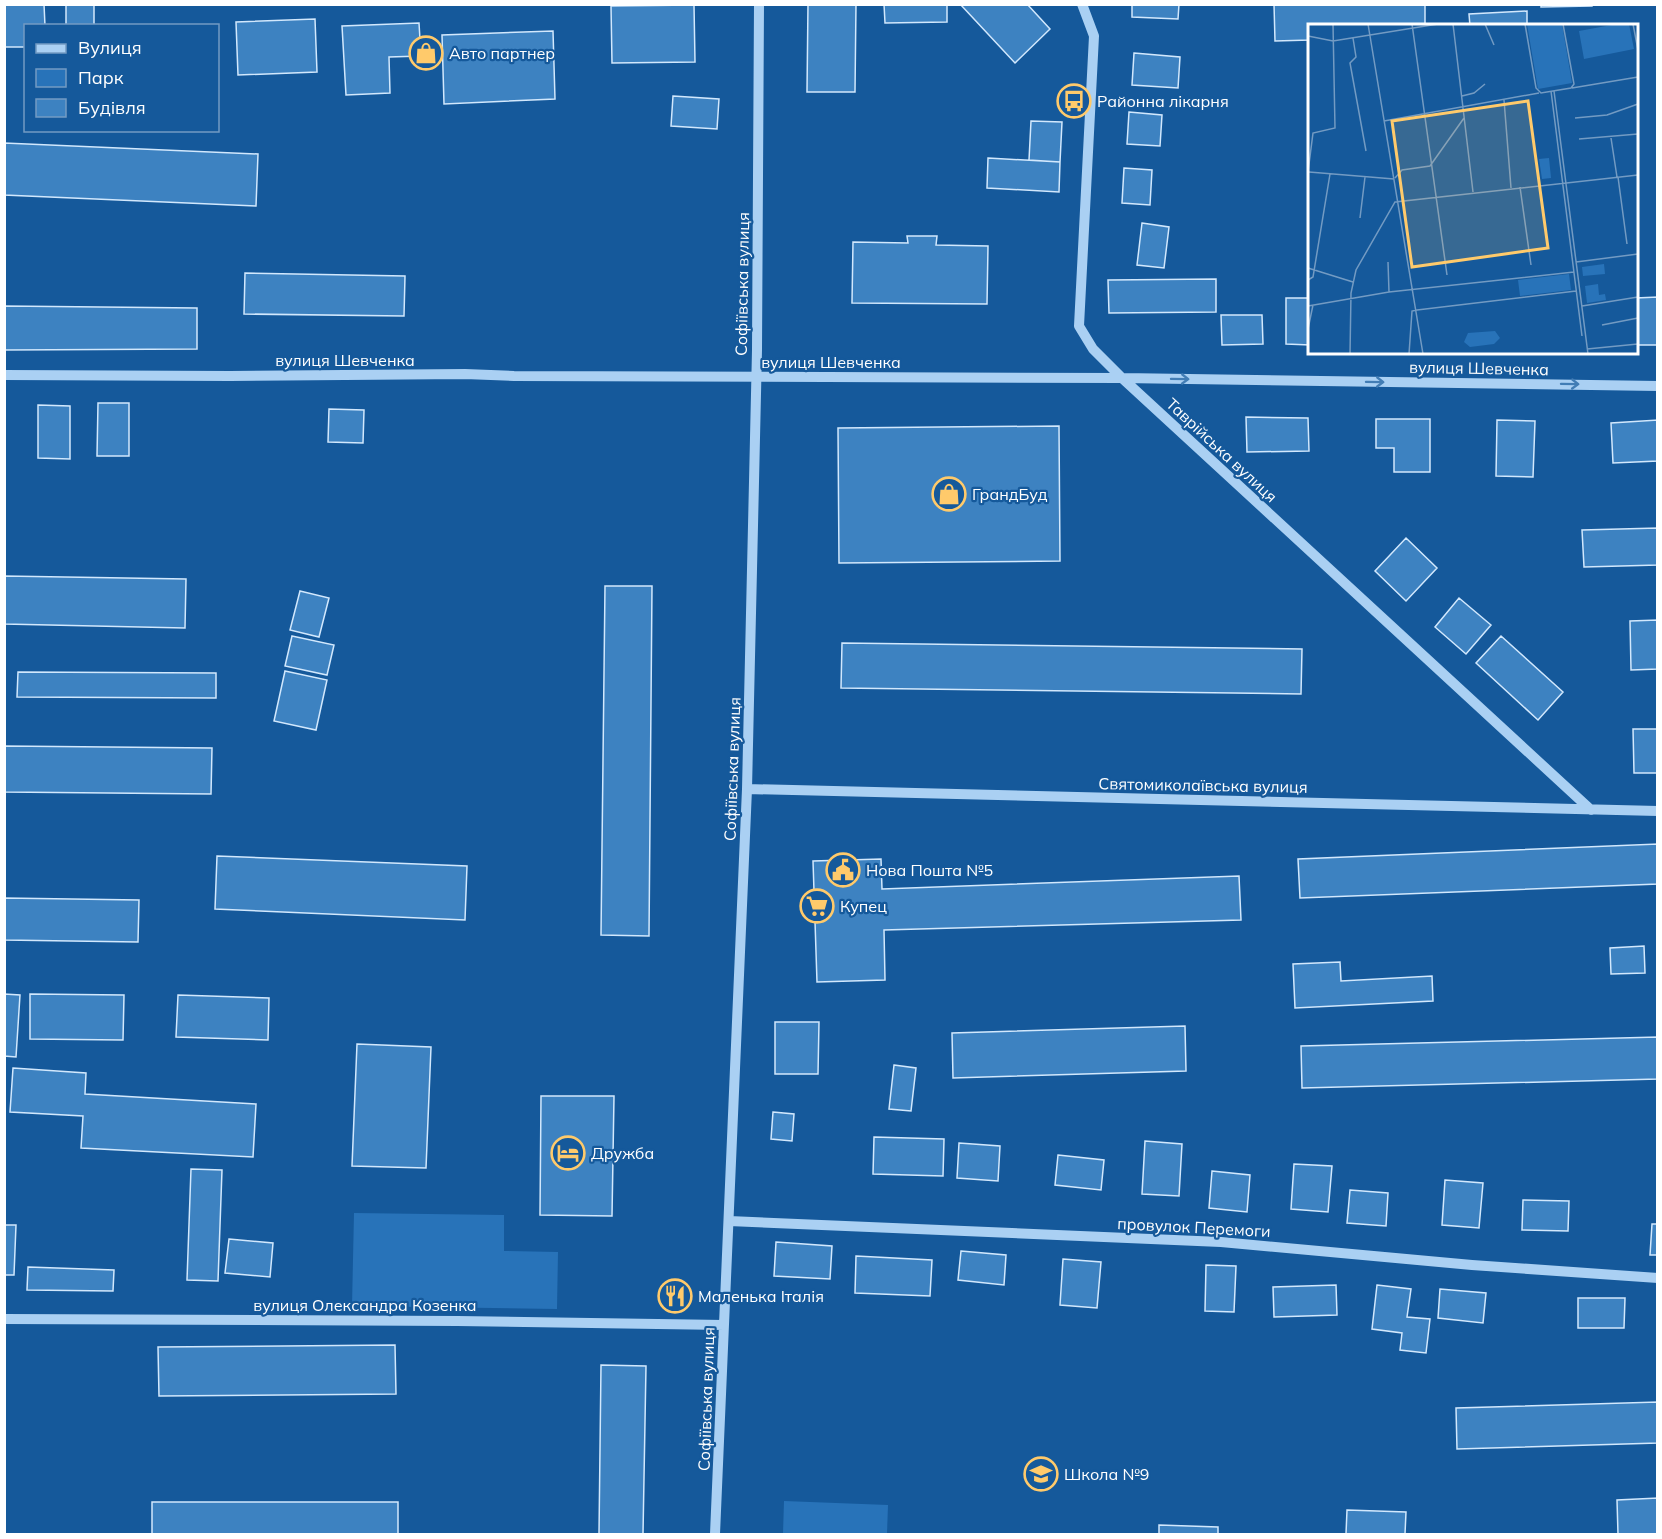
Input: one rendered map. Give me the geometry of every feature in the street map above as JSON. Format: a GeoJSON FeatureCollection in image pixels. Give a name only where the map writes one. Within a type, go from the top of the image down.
{"type":"FeatureCollection","features":[{"type":"Feature","properties":{"kind":"street","name":"Софіївська вулиця"},"geometry":{"type":"LineString","coordinates":[[716,1534],[747,789],[756,377],[759,4]]}},
{"type":"Feature","properties":{"kind":"street","name":"Таврійська вулиця"},"geometry":{"type":"LineString","coordinates":[[1082,4],[1094,36],[1079,326],[1093,349],[1591,810]]}},
{"type":"Feature","properties":{"kind":"street","name":"вулиця Шевченка"},"geometry":{"type":"LineString","coordinates":[[4,375],[465,374],[1122,378],[1658,386]]}},
{"type":"Feature","properties":{"kind":"street","name":"Святомиколаївська вулиця"},"geometry":{"type":"LineString","coordinates":[[747,789],[1658,811]]}},
{"type":"Feature","properties":{"kind":"street","name":"провулок Перемоги"},"geometry":{"type":"LineString","coordinates":[[729,1221],[1221,1242],[1473,1265],[1658,1278]]}},
{"type":"Feature","properties":{"kind":"street","name":"вулиця Олександра Козенка"},"geometry":{"type":"LineString","coordinates":[[4,1318],[724,1325]]}},
{"type":"Feature","properties":{"kind":"green space"},"geometry":{"type":"Polygon","coordinates":[[[354,1213],[504,1215],[504,1251],[558,1252],[557,1309],[352,1306],[354,1213]]]}},
{"type":"Feature","properties":{"kind":"green space"},"geometry":{"type":"Polygon","coordinates":[[[784,1501],[888,1505],[887,1534],[783,1534],[784,1501]]]}},
{"type":"Feature","properties":{"kind":"building"},"geometry":{"type":"Polygon","coordinates":[[[4,4],[44,4],[45,24],[24,24],[24,47],[4,47],[4,4]]]}},
{"type":"Feature","properties":{"kind":"building"},"geometry":{"type":"Polygon","coordinates":[[[66,4],[94,4],[94,24],[66,24],[66,4]]]}},
{"type":"Feature","properties":{"kind":"building"},"geometry":{"type":"Polygon","coordinates":[[[808,4],[856,4],[855,92],[807,92],[808,4]]]}},
{"type":"Feature","properties":{"kind":"building"},"geometry":{"type":"Polygon","coordinates":[[[884,4],[947,4],[947,22],[885,23],[884,4]]]}},
{"type":"Feature","properties":{"kind":"building"},"geometry":{"type":"Polygon","coordinates":[[[960,4],[1027,4],[1050,29],[1015,63],[960,4]]]}},
{"type":"Feature","properties":{"kind":"building"},"geometry":{"type":"Polygon","coordinates":[[[1132,4],[1179,4],[1178,19],[1132,17],[1132,4]]]}},
{"type":"Feature","properties":{"kind":"building"},"geometry":{"type":"Polygon","coordinates":[[[1274,4],[1425,4],[1425,24],[1308,24],[1308,40],[1275,41],[1274,4]]]}},
{"type":"Feature","properties":{"kind":"building"},"geometry":{"type":"Polygon","coordinates":[[[1541,4],[1592,4],[1592,6],[1541,7],[1541,4]]]}},
{"type":"Feature","properties":{"kind":"building"},"geometry":{"type":"Polygon","coordinates":[[[694,5],[695,62],[612,63],[611,6],[694,5]]]}},
{"type":"Feature","properties":{"kind":"building"},"geometry":{"type":"Polygon","coordinates":[[[1527,11],[1527,24],[1470,24],[1469,14],[1527,11]]]}},
{"type":"Feature","properties":{"kind":"building"},"geometry":{"type":"Polygon","coordinates":[[[315,19],[317,72],[238,75],[236,22],[315,19]]]}},
{"type":"Feature","properties":{"kind":"building"},"geometry":{"type":"Polygon","coordinates":[[[419,23],[421,56],[389,57],[390,93],[346,95],[342,26],[419,23]]]}},
{"type":"Feature","properties":{"kind":"building"},"geometry":{"type":"Polygon","coordinates":[[[553,31],[555,99],[444,104],[442,35],[553,31]]]}},
{"type":"Feature","properties":{"kind":"building"},"geometry":{"type":"Polygon","coordinates":[[[1134,53],[1180,57],[1178,88],[1132,85],[1134,53]]]}},
{"type":"Feature","properties":{"kind":"building"},"geometry":{"type":"Polygon","coordinates":[[[673,96],[719,99],[717,129],[671,126],[673,96]]]}},
{"type":"Feature","properties":{"kind":"building"},"geometry":{"type":"Polygon","coordinates":[[[1129,112],[1162,115],[1160,146],[1127,144],[1129,112]]]}},
{"type":"Feature","properties":{"kind":"building"},"geometry":{"type":"Polygon","coordinates":[[[1031,121],[1062,122],[1060,162],[1029,160],[1031,121]]]}},
{"type":"Feature","properties":{"kind":"building"},"geometry":{"type":"Polygon","coordinates":[[[4,143],[258,154],[256,206],[4,195],[4,143]]]}},
{"type":"Feature","properties":{"kind":"building"},"geometry":{"type":"Polygon","coordinates":[[[988,158],[1060,162],[1059,192],[987,188],[988,158]]]}},
{"type":"Feature","properties":{"kind":"building"},"geometry":{"type":"Polygon","coordinates":[[[1124,168],[1152,170],[1150,205],[1122,203],[1124,168]]]}},
{"type":"Feature","properties":{"kind":"building"},"geometry":{"type":"Polygon","coordinates":[[[1142,223],[1169,227],[1164,268],[1137,265],[1142,223]]]}},
{"type":"Feature","properties":{"kind":"building"},"geometry":{"type":"Polygon","coordinates":[[[907,236],[937,236],[936,245],[988,246],[987,304],[852,303],[853,242],[908,243],[907,236]]]}},
{"type":"Feature","properties":{"kind":"building"},"geometry":{"type":"Polygon","coordinates":[[[245,273],[405,276],[404,316],[244,314],[245,273]]]}},
{"type":"Feature","properties":{"kind":"building"},"geometry":{"type":"Polygon","coordinates":[[[1216,279],[1216,312],[1109,313],[1108,280],[1216,279]]]}},
{"type":"Feature","properties":{"kind":"building"},"geometry":{"type":"Polygon","coordinates":[[[1658,297],[1658,345],[1638,345],[1638,298],[1658,297]]]}},
{"type":"Feature","properties":{"kind":"building"},"geometry":{"type":"Polygon","coordinates":[[[1286,298],[1308,298],[1308,345],[1286,344],[1286,298]]]}},
{"type":"Feature","properties":{"kind":"building"},"geometry":{"type":"Polygon","coordinates":[[[4,306],[197,308],[197,349],[4,350],[4,306]]]}},
{"type":"Feature","properties":{"kind":"building"},"geometry":{"type":"Polygon","coordinates":[[[1221,315],[1262,315],[1263,344],[1222,345],[1221,315]]]}},
{"type":"Feature","properties":{"kind":"building"},"geometry":{"type":"Polygon","coordinates":[[[98,403],[129,403],[129,456],[97,456],[98,403]]]}},
{"type":"Feature","properties":{"kind":"building"},"geometry":{"type":"Polygon","coordinates":[[[38,405],[70,406],[70,459],[38,458],[38,405]]]}},
{"type":"Feature","properties":{"kind":"building"},"geometry":{"type":"Polygon","coordinates":[[[329,409],[364,410],[363,443],[328,442],[329,409]]]}},
{"type":"Feature","properties":{"kind":"building"},"geometry":{"type":"Polygon","coordinates":[[[1246,417],[1308,418],[1309,451],[1247,452],[1246,417]]]}},
{"type":"Feature","properties":{"kind":"building"},"geometry":{"type":"Polygon","coordinates":[[[1376,419],[1430,419],[1430,472],[1394,472],[1394,448],[1376,448],[1376,419]]]}},
{"type":"Feature","properties":{"kind":"building"},"geometry":{"type":"Polygon","coordinates":[[[1497,420],[1535,421],[1533,477],[1496,476],[1497,420]]]}},
{"type":"Feature","properties":{"kind":"building"},"geometry":{"type":"Polygon","coordinates":[[[1658,420],[1658,461],[1613,463],[1611,423],[1658,420]]]}},
{"type":"Feature","properties":{"kind":"building","name":"ГрандБуд"},"geometry":{"type":"Polygon","coordinates":[[[1059,426],[1060,561],[839,563],[838,428],[1059,426]]]}},
{"type":"Feature","properties":{"kind":"building"},"geometry":{"type":"Polygon","coordinates":[[[1658,528],[1658,565],[1584,567],[1582,530],[1658,528]]]}},
{"type":"Feature","properties":{"kind":"building"},"geometry":{"type":"Polygon","coordinates":[[[1406,538],[1437,568],[1406,601],[1375,571],[1406,538]]]}},
{"type":"Feature","properties":{"kind":"building"},"geometry":{"type":"Polygon","coordinates":[[[4,576],[186,579],[185,628],[4,624],[4,576]]]}},
{"type":"Feature","properties":{"kind":"building"},"geometry":{"type":"Polygon","coordinates":[[[605,586],[652,586],[649,936],[601,935],[605,586]]]}},
{"type":"Feature","properties":{"kind":"building"},"geometry":{"type":"Polygon","coordinates":[[[300,591],[329,598],[319,637],[290,630],[300,591]]]}},
{"type":"Feature","properties":{"kind":"building"},"geometry":{"type":"Polygon","coordinates":[[[1459,598],[1491,625],[1466,654],[1435,627],[1459,598]]]}},
{"type":"Feature","properties":{"kind":"building"},"geometry":{"type":"Polygon","coordinates":[[[1658,620],[1658,669],[1631,670],[1630,621],[1658,620]]]}},
{"type":"Feature","properties":{"kind":"building"},"geometry":{"type":"Polygon","coordinates":[[[292,636],[334,645],[327,675],[285,666],[292,636]]]}},
{"type":"Feature","properties":{"kind":"building"},"geometry":{"type":"Polygon","coordinates":[[[1501,636],[1563,692],[1538,720],[1476,663],[1501,636]]]}},
{"type":"Feature","properties":{"kind":"building"},"geometry":{"type":"Polygon","coordinates":[[[842,643],[1302,649],[1301,694],[841,688],[842,643]]]}},
{"type":"Feature","properties":{"kind":"building"},"geometry":{"type":"Polygon","coordinates":[[[285,671],[327,680],[316,730],[274,721],[285,671]]]}},
{"type":"Feature","properties":{"kind":"building"},"geometry":{"type":"Polygon","coordinates":[[[18,672],[216,673],[216,698],[17,697],[18,672]]]}},
{"type":"Feature","properties":{"kind":"building"},"geometry":{"type":"Polygon","coordinates":[[[1633,729],[1658,729],[1658,773],[1634,773],[1633,729]]]}},
{"type":"Feature","properties":{"kind":"building"},"geometry":{"type":"Polygon","coordinates":[[[4,746],[212,748],[211,794],[4,792],[4,746]]]}},
{"type":"Feature","properties":{"kind":"building"},"geometry":{"type":"Polygon","coordinates":[[[1658,844],[1658,884],[1300,898],[1298,859],[1658,844]]]}},
{"type":"Feature","properties":{"kind":"building"},"geometry":{"type":"Polygon","coordinates":[[[217,856],[467,866],[465,920],[215,909],[217,856]]]}},
{"type":"Feature","properties":{"kind":"building"},"geometry":{"type":"Polygon","coordinates":[[[881,859],[882,889],[1239,876],[1241,920],[884,930],[885,980],[817,982],[813,861],[881,859]]]}},
{"type":"Feature","properties":{"kind":"building"},"geometry":{"type":"Polygon","coordinates":[[[4,898],[139,900],[138,942],[4,940],[4,898]]]}},
{"type":"Feature","properties":{"kind":"building"},"geometry":{"type":"Polygon","coordinates":[[[1644,946],[1645,973],[1611,974],[1610,948],[1644,946]]]}},
{"type":"Feature","properties":{"kind":"building"},"geometry":{"type":"Polygon","coordinates":[[[1340,962],[1341,981],[1432,976],[1433,1001],[1295,1008],[1293,964],[1340,962]]]}},
{"type":"Feature","properties":{"kind":"building"},"geometry":{"type":"Polygon","coordinates":[[[4,994],[20,995],[16,1057],[4,1056],[4,994]]]}},
{"type":"Feature","properties":{"kind":"building"},"geometry":{"type":"Polygon","coordinates":[[[30,994],[124,995],[123,1040],[30,1039],[30,994]]]}},
{"type":"Feature","properties":{"kind":"building"},"geometry":{"type":"Polygon","coordinates":[[[178,995],[269,998],[268,1040],[176,1037],[178,995]]]}},
{"type":"Feature","properties":{"kind":"building"},"geometry":{"type":"Polygon","coordinates":[[[775,1022],[819,1022],[818,1074],[775,1074],[775,1022]]]}},
{"type":"Feature","properties":{"kind":"building"},"geometry":{"type":"Polygon","coordinates":[[[1185,1026],[1186,1071],[953,1078],[952,1033],[1185,1026]]]}},
{"type":"Feature","properties":{"kind":"building"},"geometry":{"type":"Polygon","coordinates":[[[1658,1037],[1658,1079],[1302,1088],[1301,1046],[1658,1037]]]}},
{"type":"Feature","properties":{"kind":"building"},"geometry":{"type":"Polygon","coordinates":[[[357,1044],[431,1047],[426,1168],[352,1166],[357,1044]]]}},
{"type":"Feature","properties":{"kind":"building"},"geometry":{"type":"Polygon","coordinates":[[[894,1065],[916,1068],[911,1111],[889,1109],[894,1065]]]}},
{"type":"Feature","properties":{"kind":"building"},"geometry":{"type":"Polygon","coordinates":[[[13,1068],[86,1073],[85,1094],[256,1104],[253,1157],[81,1148],[83,1116],[10,1112],[13,1068]]]}},
{"type":"Feature","properties":{"kind":"building"},"geometry":{"type":"Polygon","coordinates":[[[541,1096],[614,1096],[612,1216],[540,1215],[541,1096]]]}},
{"type":"Feature","properties":{"kind":"building"},"geometry":{"type":"Polygon","coordinates":[[[773,1112],[794,1114],[792,1141],[771,1139],[773,1112]]]}},
{"type":"Feature","properties":{"kind":"building"},"geometry":{"type":"Polygon","coordinates":[[[874,1137],[944,1139],[943,1176],[873,1174],[874,1137]]]}},
{"type":"Feature","properties":{"kind":"building"},"geometry":{"type":"Polygon","coordinates":[[[1145,1141],[1182,1144],[1179,1196],[1142,1194],[1145,1141]]]}},
{"type":"Feature","properties":{"kind":"building"},"geometry":{"type":"Polygon","coordinates":[[[959,1143],[1000,1146],[998,1181],[957,1178],[959,1143]]]}},
{"type":"Feature","properties":{"kind":"building"},"geometry":{"type":"Polygon","coordinates":[[[1058,1155],[1104,1160],[1101,1190],[1055,1185],[1058,1155]]]}},
{"type":"Feature","properties":{"kind":"building"},"geometry":{"type":"Polygon","coordinates":[[[1294,1164],[1332,1166],[1328,1212],[1291,1209],[1294,1164]]]}},
{"type":"Feature","properties":{"kind":"building"},"geometry":{"type":"Polygon","coordinates":[[[191,1169],[222,1170],[218,1281],[187,1280],[191,1169]]]}},
{"type":"Feature","properties":{"kind":"building"},"geometry":{"type":"Polygon","coordinates":[[[1212,1171],[1250,1175],[1247,1212],[1209,1208],[1212,1171]]]}},
{"type":"Feature","properties":{"kind":"building"},"geometry":{"type":"Polygon","coordinates":[[[1445,1180],[1483,1183],[1479,1228],[1442,1225],[1445,1180]]]}},
{"type":"Feature","properties":{"kind":"building"},"geometry":{"type":"Polygon","coordinates":[[[1350,1190],[1388,1193],[1386,1226],[1347,1223],[1350,1190]]]}},
{"type":"Feature","properties":{"kind":"building"},"geometry":{"type":"Polygon","coordinates":[[[1523,1200],[1569,1201],[1568,1231],[1522,1230],[1523,1200]]]}},
{"type":"Feature","properties":{"kind":"building"},"geometry":{"type":"Polygon","coordinates":[[[1652,1224],[1658,1224],[1658,1255],[1650,1255],[1652,1224]]]}},
{"type":"Feature","properties":{"kind":"building"},"geometry":{"type":"Polygon","coordinates":[[[4,1225],[16,1225],[14,1275],[4,1275],[4,1225]]]}},
{"type":"Feature","properties":{"kind":"building"},"geometry":{"type":"Polygon","coordinates":[[[229,1239],[273,1243],[270,1277],[225,1273],[229,1239]]]}},
{"type":"Feature","properties":{"kind":"building"},"geometry":{"type":"Polygon","coordinates":[[[776,1242],[832,1246],[830,1279],[774,1276],[776,1242]]]}},
{"type":"Feature","properties":{"kind":"building"},"geometry":{"type":"Polygon","coordinates":[[[961,1251],[1006,1255],[1004,1285],[958,1280],[961,1251]]]}},
{"type":"Feature","properties":{"kind":"building"},"geometry":{"type":"Polygon","coordinates":[[[856,1256],[932,1260],[930,1296],[855,1293],[856,1256]]]}},
{"type":"Feature","properties":{"kind":"building"},"geometry":{"type":"Polygon","coordinates":[[[1063,1259],[1101,1262],[1097,1308],[1060,1305],[1063,1259]]]}},
{"type":"Feature","properties":{"kind":"building"},"geometry":{"type":"Polygon","coordinates":[[[1206,1265],[1236,1266],[1234,1312],[1205,1311],[1206,1265]]]}},
{"type":"Feature","properties":{"kind":"building"},"geometry":{"type":"Polygon","coordinates":[[[28,1267],[114,1270],[113,1291],[27,1290],[28,1267]]]}},
{"type":"Feature","properties":{"kind":"building"},"geometry":{"type":"Polygon","coordinates":[[[1336,1285],[1337,1315],[1274,1317],[1273,1287],[1336,1285]]]}},
{"type":"Feature","properties":{"kind":"building"},"geometry":{"type":"Polygon","coordinates":[[[1377,1285],[1411,1289],[1407,1317],[1430,1319],[1426,1353],[1400,1350],[1402,1333],[1372,1329],[1377,1285]]]}},
{"type":"Feature","properties":{"kind":"building"},"geometry":{"type":"Polygon","coordinates":[[[1440,1289],[1486,1293],[1483,1323],[1438,1318],[1440,1289]]]}},
{"type":"Feature","properties":{"kind":"building"},"geometry":{"type":"Polygon","coordinates":[[[1578,1298],[1625,1298],[1624,1328],[1578,1328],[1578,1298]]]}},
{"type":"Feature","properties":{"kind":"building"},"geometry":{"type":"Polygon","coordinates":[[[395,1345],[396,1394],[159,1396],[158,1347],[395,1345]]]}},
{"type":"Feature","properties":{"kind":"building"},"geometry":{"type":"Polygon","coordinates":[[[601,1365],[646,1366],[643,1534],[599,1534],[601,1365]]]}},
{"type":"Feature","properties":{"kind":"building"},"geometry":{"type":"Polygon","coordinates":[[[1658,1402],[1658,1443],[1457,1449],[1456,1408],[1658,1402]]]}},
{"type":"Feature","properties":{"kind":"building"},"geometry":{"type":"Polygon","coordinates":[[[1658,1498],[1658,1534],[1618,1534],[1617,1500],[1658,1498]]]}},
{"type":"Feature","properties":{"kind":"building"},"geometry":{"type":"Polygon","coordinates":[[[152,1502],[398,1502],[398,1534],[152,1534],[152,1502]]]}},
{"type":"Feature","properties":{"kind":"building"},"geometry":{"type":"Polygon","coordinates":[[[1347,1510],[1406,1512],[1405,1534],[1346,1534],[1347,1510]]]}},
{"type":"Feature","properties":{"kind":"building"},"geometry":{"type":"Polygon","coordinates":[[[1159,1525],[1218,1527],[1218,1534],[1159,1534],[1159,1525]]]}},
{"type":"Feature","properties":{"kind":"place","name":"Авто партнер"},"geometry":{"type":"Point","coordinates":[426,53]}},
{"type":"Feature","properties":{"kind":"place","name":"Районна лікарня"},"geometry":{"type":"Point","coordinates":[1074,101]}},
{"type":"Feature","properties":{"kind":"place","name":"ГрандБуд"},"geometry":{"type":"Point","coordinates":[949,494]}},
{"type":"Feature","properties":{"kind":"place","name":"Нова Пошта №5"},"geometry":{"type":"Point","coordinates":[843,870]}},
{"type":"Feature","properties":{"kind":"place","name":"Купец"},"geometry":{"type":"Point","coordinates":[817,906]}},
{"type":"Feature","properties":{"kind":"place","name":"Дружба"},"geometry":{"type":"Point","coordinates":[568,1153]}},
{"type":"Feature","properties":{"kind":"place","name":"Маленька Італія"},"geometry":{"type":"Point","coordinates":[675,1296]}},
{"type":"Feature","properties":{"kind":"place","name":"Школа №9"},"geometry":{"type":"Point","coordinates":[1041,1474]}}]}
